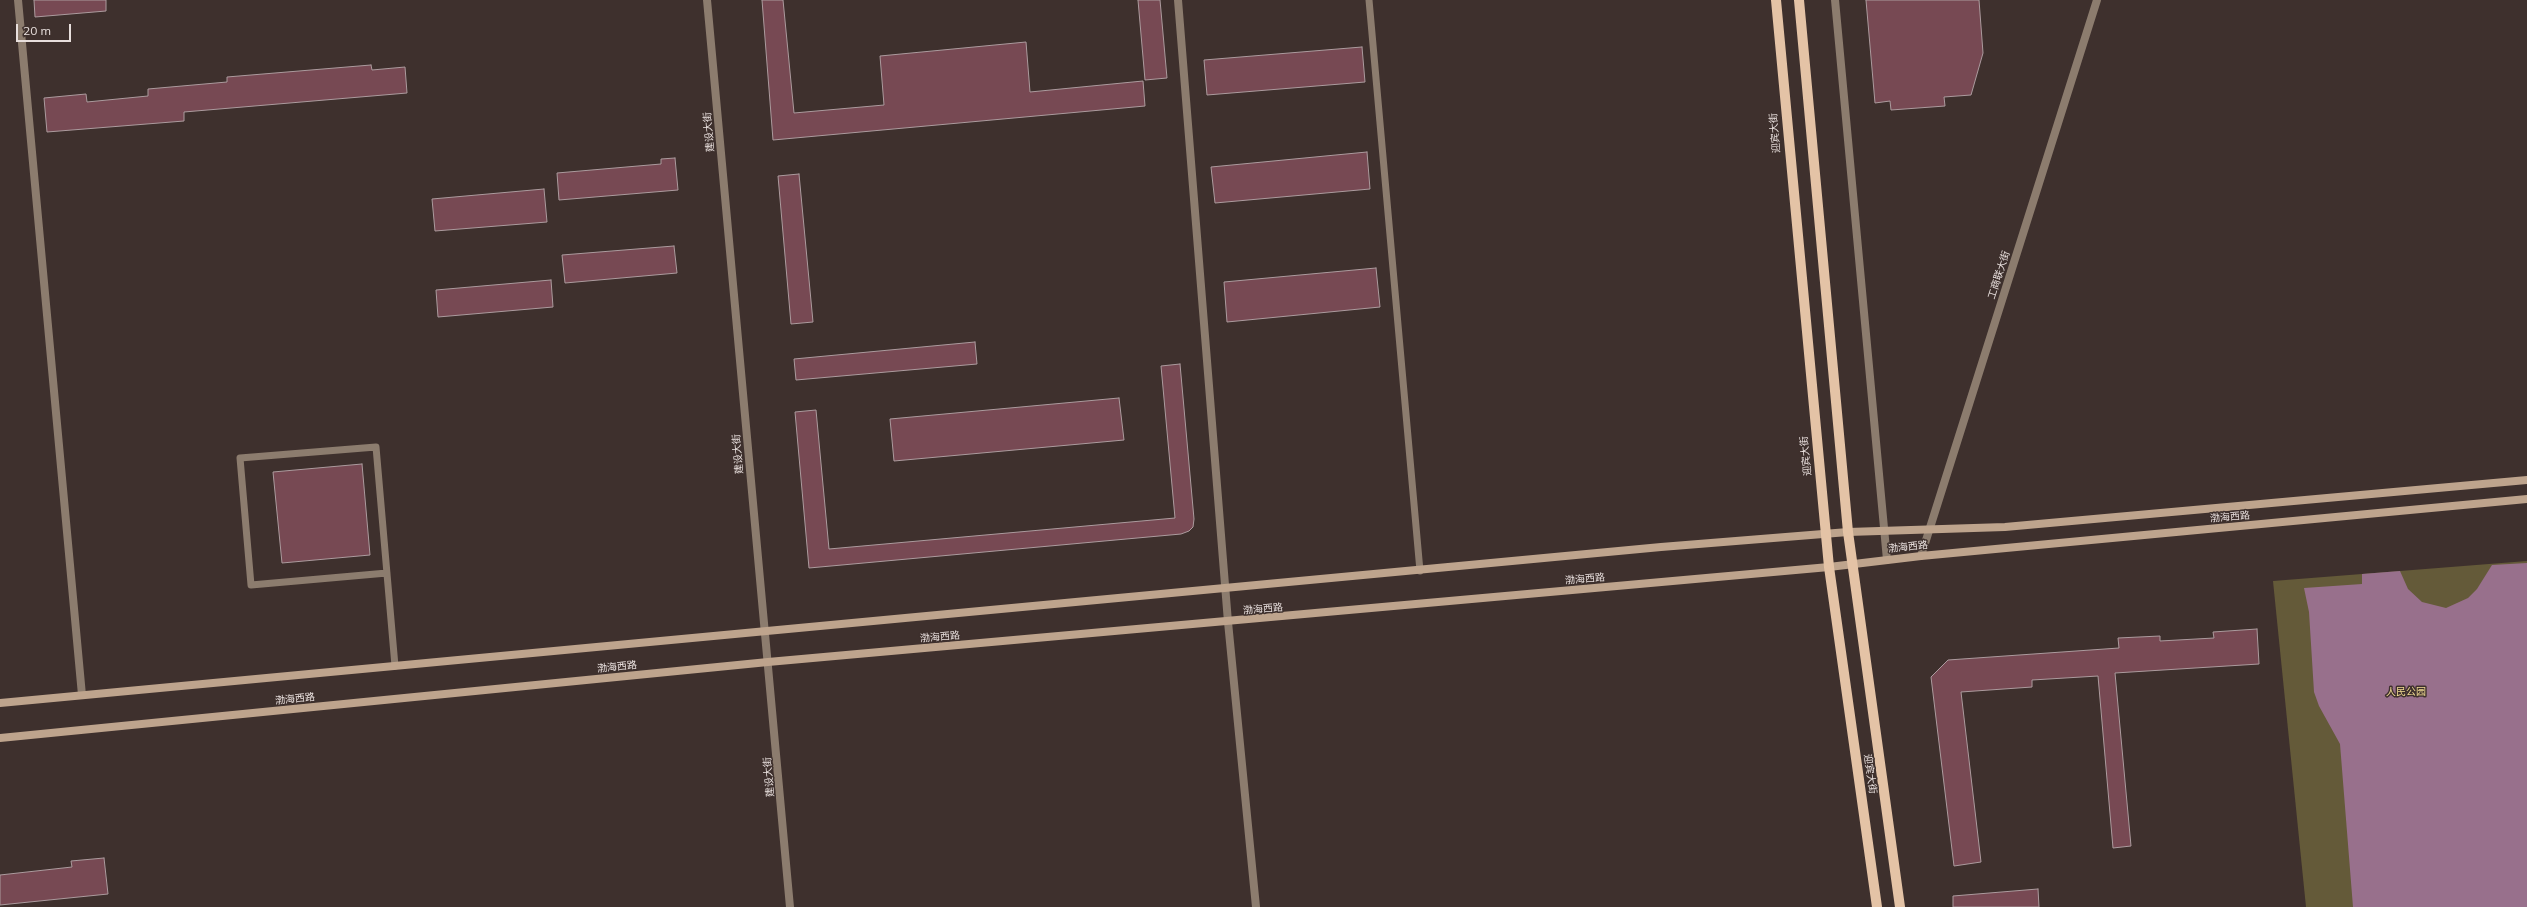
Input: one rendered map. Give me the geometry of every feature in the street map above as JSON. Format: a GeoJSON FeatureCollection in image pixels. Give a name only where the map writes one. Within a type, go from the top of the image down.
{"type":"FeatureCollection","features":[{"type":"Feature","properties":{"kind":"main road","name":"迎宾大街"},"geometry":{"type":"LineString","coordinates":[[1776,0],[1829,567],[1877,907]]}},
{"type":"Feature","properties":{"kind":"main road","name":"迎宾大街"},"geometry":{"type":"LineString","coordinates":[[1799,0],[1848,532],[1900,907]]}},
{"type":"Feature","properties":{"kind":"main road","name":"渤海西路"},"geometry":{"type":"LineString","coordinates":[[0,703],[1226,588],[1848,532],[2005,527],[2527,480]]}},
{"type":"Feature","properties":{"kind":"main road","name":"渤海西路"},"geometry":{"type":"LineString","coordinates":[[0,738],[768,662],[1829,567],[1921,556],[2527,499]]}},
{"type":"Feature","properties":{"kind":"street"},"geometry":{"type":"LineString","coordinates":[[18,0],[82,695]]}},
{"type":"Feature","properties":{"kind":"street","name":"建设大街"},"geometry":{"type":"LineString","coordinates":[[707,0],[790,907]]}},
{"type":"Feature","properties":{"kind":"street"},"geometry":{"type":"LineString","coordinates":[[1178,0],[1228,622],[1256,907]]}},
{"type":"Feature","properties":{"kind":"street"},"geometry":{"type":"LineString","coordinates":[[1835,0],[1888,560]]}},
{"type":"Feature","properties":{"kind":"street","name":"工商联大街"},"geometry":{"type":"LineString","coordinates":[[1921,556],[2097,0]]}},
{"type":"Feature","properties":{"kind":"lane"},"geometry":{"type":"LineString","coordinates":[[1369,0],[1420,571]]}},
{"type":"Feature","properties":{"kind":"lane"},"geometry":{"type":"LineString","coordinates":[[387,573],[251,585],[240,458],[376,447],[387,573],[395,666]]}},
{"type":"Feature","properties":{"kind":"green space","name":"人民公园"},"geometry":{"type":"Polygon","coordinates":[[[2527,561],[2527,907],[2306,907],[2273,581],[2527,561]]]}},
{"type":"Feature","properties":{"kind":"shaded area","name":"人民公园"},"geometry":{"type":"Polygon","coordinates":[[[2527,563],[2527,907],[2353,907],[2340,744],[2319,706],[2314,692],[2309,612],[2304,588],[2362,584],[2362,574],[2400,571],[2408,589],[2422,602],[2446,608],[2468,598],[2477,589],[2492,565],[2527,563]]]}},
{"type":"Feature","properties":{"kind":"building"},"geometry":{"type":"Polygon","coordinates":[[[34,0],[106,0],[106,11],[35,17],[34,0]]]}},
{"type":"Feature","properties":{"kind":"building"},"geometry":{"type":"Polygon","coordinates":[[[762,0],[783,0],[794,113],[884,105],[880,56],[1026,42],[1030,92],[1143,81],[1145,106],[773,140],[762,0]]]}},
{"type":"Feature","properties":{"kind":"building"},"geometry":{"type":"Polygon","coordinates":[[[1138,0],[1160,0],[1167,78],[1145,80],[1138,0]]]}},
{"type":"Feature","properties":{"kind":"building"},"geometry":{"type":"Polygon","coordinates":[[[1866,0],[1979,0],[1983,53],[1971,95],[1944,97],[1945,106],[1891,110],[1890,101],[1875,103],[1866,0]]]}},
{"type":"Feature","properties":{"kind":"building"},"geometry":{"type":"Polygon","coordinates":[[[1362,47],[1365,82],[1207,95],[1204,60],[1362,47]]]}},
{"type":"Feature","properties":{"kind":"building"},"geometry":{"type":"Polygon","coordinates":[[[371,65],[372,70],[405,67],[407,93],[184,112],[184,121],[47,132],[44,98],[86,94],[87,102],[148,96],[148,89],[227,82],[227,77],[371,65]]]}},
{"type":"Feature","properties":{"kind":"building"},"geometry":{"type":"Polygon","coordinates":[[[1367,152],[1370,189],[1215,203],[1211,167],[1367,152]]]}},
{"type":"Feature","properties":{"kind":"building"},"geometry":{"type":"Polygon","coordinates":[[[675,158],[678,190],[559,200],[557,173],[661,164],[661,159],[675,158]]]}},
{"type":"Feature","properties":{"kind":"building"},"geometry":{"type":"Polygon","coordinates":[[[799,174],[813,322],[791,324],[778,176],[799,174]]]}},
{"type":"Feature","properties":{"kind":"building"},"geometry":{"type":"Polygon","coordinates":[[[544,189],[547,222],[435,231],[432,199],[544,189]]]}},
{"type":"Feature","properties":{"kind":"building"},"geometry":{"type":"Polygon","coordinates":[[[674,246],[677,273],[565,283],[562,255],[674,246]]]}},
{"type":"Feature","properties":{"kind":"building"},"geometry":{"type":"Polygon","coordinates":[[[1376,268],[1380,307],[1227,322],[1224,282],[1376,268]]]}},
{"type":"Feature","properties":{"kind":"building"},"geometry":{"type":"Polygon","coordinates":[[[551,280],[553,307],[438,317],[436,290],[551,280]]]}},
{"type":"Feature","properties":{"kind":"building"},"geometry":{"type":"Polygon","coordinates":[[[975,342],[977,364],[796,380],[794,359],[975,342]]]}},
{"type":"Feature","properties":{"kind":"building"},"geometry":{"type":"Polygon","coordinates":[[[1180,364],[1194,519],[1193,527],[1189,531],[1181,534],[809,568],[795,412],[816,410],[829,549],[1175,518],[1161,366],[1180,364]]]}},
{"type":"Feature","properties":{"kind":"building"},"geometry":{"type":"Polygon","coordinates":[[[1119,398],[1124,440],[894,461],[890,419],[1119,398]]]}},
{"type":"Feature","properties":{"kind":"building"},"geometry":{"type":"Polygon","coordinates":[[[362,464],[370,555],[282,563],[273,472],[362,464]]]}},
{"type":"Feature","properties":{"kind":"building"},"geometry":{"type":"Polygon","coordinates":[[[2257,629],[2259,664],[2115,673],[2131,846],[2113,848],[2098,676],[2032,680],[2032,687],[1961,692],[1981,862],[1954,866],[1931,677],[1948,660],[2119,648],[2118,638],[2160,636],[2160,641],[2214,638],[2213,632],[2257,629]]]}},
{"type":"Feature","properties":{"kind":"building"},"geometry":{"type":"Polygon","coordinates":[[[104,858],[108,894],[0,905],[0,875],[72,867],[71,861],[104,858]]]}},
{"type":"Feature","properties":{"kind":"building"},"geometry":{"type":"Polygon","coordinates":[[[2038,889],[2039,907],[1953,907],[1953,896],[2038,889]]]}}]}
